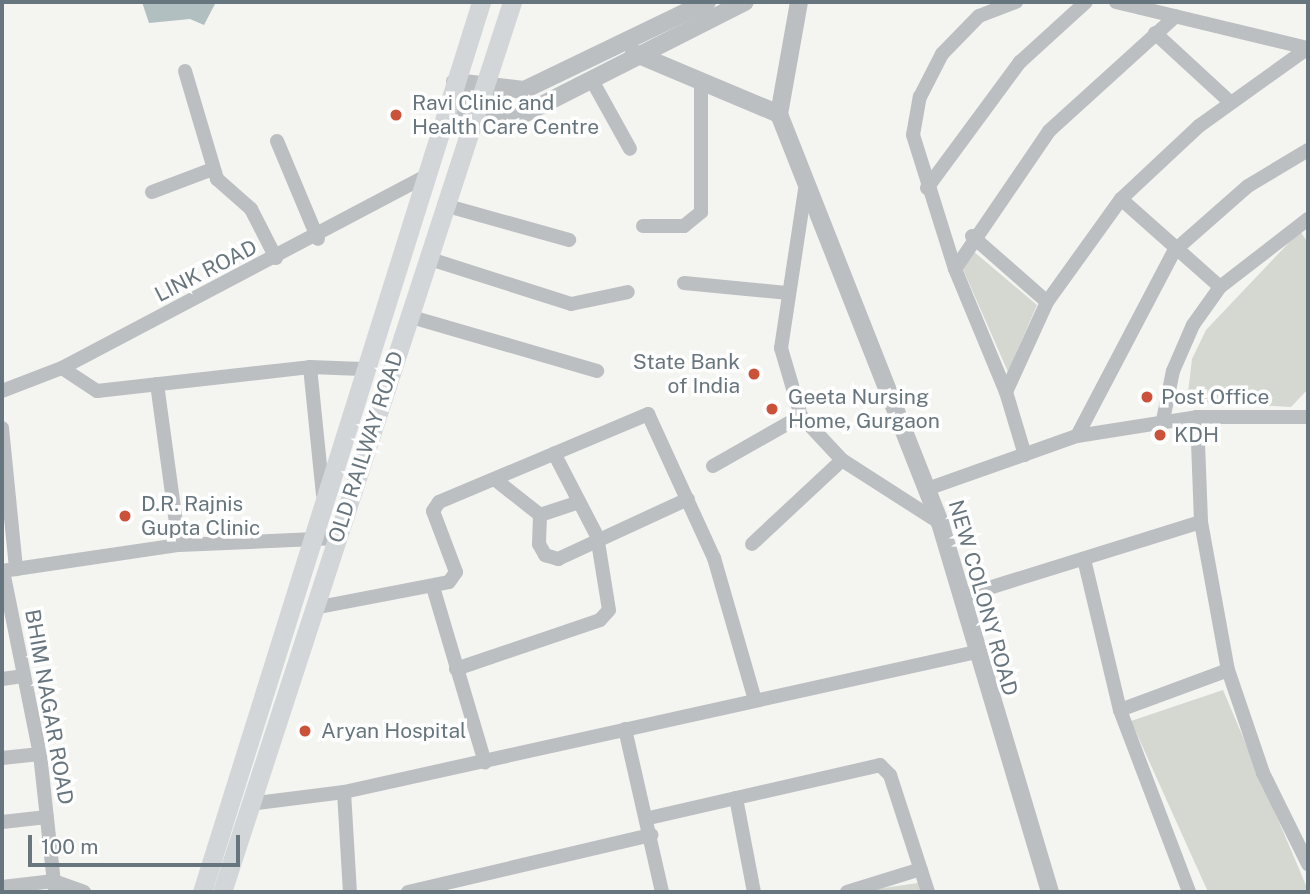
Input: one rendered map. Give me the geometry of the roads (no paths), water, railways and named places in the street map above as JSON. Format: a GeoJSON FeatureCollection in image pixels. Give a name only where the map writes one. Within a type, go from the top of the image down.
{"type":"FeatureCollection","features":[{"type":"Feature","properties":{"kind":"main road","name":"OLD RAILWAY ROAD"},"geometry":{"type":"LineString","coordinates":[[202,892],[309,535],[481,2]]}},
{"type":"Feature","properties":{"kind":"main road","name":"OLD RAILWAY ROAD"},"geometry":{"type":"LineString","coordinates":[[222,892],[512,2]]}},
{"type":"Feature","properties":{"kind":"street"},"geometry":{"type":"LineString","coordinates":[[455,82],[484,88],[524,90],[626,44],[707,2]]}},
{"type":"Feature","properties":{"kind":"street"},"geometry":{"type":"LineString","coordinates":[[446,104],[476,115],[512,121],[594,84],[745,2]]}},
{"type":"Feature","properties":{"kind":"street"},"geometry":{"type":"LineString","coordinates":[[626,44],[639,58],[779,114],[799,2]]}},
{"type":"Feature","properties":{"kind":"street"},"geometry":{"type":"LineString","coordinates":[[1016,2],[968,24],[942,54],[920,97],[913,135],[927,188],[955,269],[1006,392],[1025,455]]}},
{"type":"Feature","properties":{"kind":"street"},"geometry":{"type":"LineString","coordinates":[[927,188],[1020,62],[1086,2]]}},
{"type":"Feature","properties":{"kind":"street"},"geometry":{"type":"LineString","coordinates":[[1116,2],[1308,48]]}},
{"type":"Feature","properties":{"kind":"street"},"geometry":{"type":"LineString","coordinates":[[955,269],[972,236],[1049,131],[1176,16]]}},
{"type":"Feature","properties":{"kind":"street"},"geometry":{"type":"LineString","coordinates":[[1155,33],[1230,102]]}},
{"type":"Feature","properties":{"kind":"street"},"geometry":{"type":"LineString","coordinates":[[1006,392],[1047,302],[1121,199],[1230,102],[1308,48]]}},
{"type":"Feature","properties":{"kind":"street"},"geometry":{"type":"LineString","coordinates":[[185,71],[213,169],[222,188],[251,209],[276,258]]}},
{"type":"Feature","properties":{"kind":"street"},"geometry":{"type":"LineString","coordinates":[[643,226],[684,226],[701,212],[701,83]]}},
{"type":"Feature","properties":{"kind":"street"},"geometry":{"type":"LineString","coordinates":[[594,84],[630,149]]}},
{"type":"Feature","properties":{"kind":"street","name":"NEW COLONY ROAD"},"geometry":{"type":"LineString","coordinates":[[779,114],[940,523],[963,596],[976,652],[1050,892]]}},
{"type":"Feature","properties":{"kind":"street"},"geometry":{"type":"LineString","coordinates":[[277,141],[318,239]]}},
{"type":"Feature","properties":{"kind":"street"},"geometry":{"type":"LineString","coordinates":[[1077,436],[1174,251],[1248,186],[1308,150]]}},
{"type":"Feature","properties":{"kind":"street"},"geometry":{"type":"LineString","coordinates":[[152,192],[213,169]]}},
{"type":"Feature","properties":{"kind":"street","name":"LINK ROAD"},"geometry":{"type":"LineString","coordinates":[[2,391],[62,368],[318,239],[425,177]]}},
{"type":"Feature","properties":{"kind":"street"},"geometry":{"type":"LineString","coordinates":[[807,180],[780,348],[802,415],[842,460],[940,523]]}},
{"type":"Feature","properties":{"kind":"street"},"geometry":{"type":"LineString","coordinates":[[1121,199],[1174,251],[1220,287]]}},
{"type":"Feature","properties":{"kind":"street"},"geometry":{"type":"LineString","coordinates":[[444,205],[569,240]]}},
{"type":"Feature","properties":{"kind":"street"},"geometry":{"type":"LineString","coordinates":[[1163,420],[1193,325],[1220,287],[1308,219]]}},
{"type":"Feature","properties":{"kind":"street"},"geometry":{"type":"LineString","coordinates":[[972,236],[1047,302]]}},
{"type":"Feature","properties":{"kind":"street"},"geometry":{"type":"LineString","coordinates":[[427,258],[571,304],[628,292]]}},
{"type":"Feature","properties":{"kind":"street"},"geometry":{"type":"LineString","coordinates":[[684,283],[787,293]]}},
{"type":"Feature","properties":{"kind":"street"},"geometry":{"type":"LineString","coordinates":[[408,316],[597,371]]}},
{"type":"Feature","properties":{"kind":"street"},"geometry":{"type":"LineString","coordinates":[[310,367],[323,494]]}},
{"type":"Feature","properties":{"kind":"street"},"geometry":{"type":"LineString","coordinates":[[62,368],[97,391],[310,367],[362,369]]}},
{"type":"Feature","properties":{"kind":"street"},"geometry":{"type":"LineString","coordinates":[[157,384],[179,545]]}},
{"type":"Feature","properties":{"kind":"street"},"geometry":{"type":"LineString","coordinates":[[314,608],[433,587],[456,572],[435,507],[648,414],[714,558],[755,700]]}},
{"type":"Feature","properties":{"kind":"street"},"geometry":{"type":"LineString","coordinates":[[713,466],[802,415]]}},
{"type":"Feature","properties":{"kind":"street"},"geometry":{"type":"LineString","coordinates":[[926,489],[1077,436],[1163,420],[1197,417],[1308,417]]}},
{"type":"Feature","properties":{"kind":"street"},"geometry":{"type":"LineString","coordinates":[[1197,417],[1201,522],[1228,670],[1263,773],[1308,864]]}},
{"type":"Feature","properties":{"kind":"street","name":"BHIM NAGAR ROAD"},"geometry":{"type":"LineString","coordinates":[[2,428],[7,570],[23,676],[40,754],[55,887]]}},
{"type":"Feature","properties":{"kind":"street"},"geometry":{"type":"LineString","coordinates":[[456,669],[607,614],[597,536],[554,453]]}},
{"type":"Feature","properties":{"kind":"street"},"geometry":{"type":"LineString","coordinates":[[752,544],[842,460]]}},
{"type":"Feature","properties":{"kind":"street"},"geometry":{"type":"LineString","coordinates":[[497,481],[540,515]]}},
{"type":"Feature","properties":{"kind":"street"},"geometry":{"type":"LineString","coordinates":[[540,515],[540,544],[550,559],[597,536],[688,499]]}},
{"type":"Feature","properties":{"kind":"street"},"geometry":{"type":"LineString","coordinates":[[540,515],[579,502]]}},
{"type":"Feature","properties":{"kind":"street"},"geometry":{"type":"LineString","coordinates":[[963,596],[1201,522]]}},
{"type":"Feature","properties":{"kind":"street"},"geometry":{"type":"LineString","coordinates":[[7,570],[179,545],[309,535],[337,538]]}},
{"type":"Feature","properties":{"kind":"street"},"geometry":{"type":"LineString","coordinates":[[1084,559],[1120,710],[1189,892]]}},
{"type":"Feature","properties":{"kind":"street"},"geometry":{"type":"LineString","coordinates":[[433,587],[485,762]]}},
{"type":"Feature","properties":{"kind":"street"},"geometry":{"type":"LineString","coordinates":[[249,804],[344,792],[976,652]]}},
{"type":"Feature","properties":{"kind":"street"},"geometry":{"type":"LineString","coordinates":[[1120,710],[1228,670]]}},
{"type":"Feature","properties":{"kind":"street"},"geometry":{"type":"LineString","coordinates":[[2,679],[23,676]]}},
{"type":"Feature","properties":{"kind":"street"},"geometry":{"type":"LineString","coordinates":[[625,729],[649,818],[662,892]]}},
{"type":"Feature","properties":{"kind":"street"},"geometry":{"type":"LineString","coordinates":[[2,758],[40,754]]}},
{"type":"Feature","properties":{"kind":"street"},"geometry":{"type":"LineString","coordinates":[[649,818],[880,765],[890,775],[928,892]]}},
{"type":"Feature","properties":{"kind":"street"},"geometry":{"type":"LineString","coordinates":[[344,792],[351,892]]}},
{"type":"Feature","properties":{"kind":"street"},"geometry":{"type":"LineString","coordinates":[[736,798],[754,892]]}},
{"type":"Feature","properties":{"kind":"street"},"geometry":{"type":"LineString","coordinates":[[2,822],[47,817]]}},
{"type":"Feature","properties":{"kind":"street"},"geometry":{"type":"LineString","coordinates":[[408,892],[480,885],[651,835]]}},
{"type":"Feature","properties":{"kind":"street"},"geometry":{"type":"LineString","coordinates":[[847,892],[921,869]]}},
{"type":"Feature","properties":{"kind":"street"},"geometry":{"type":"LineString","coordinates":[[2,887],[55,887],[84,892]]}},
{"type":"Feature","properties":{"kind":"place","name":"Ravi Clinic and Health Care Centre"},"geometry":{"type":"Point","coordinates":[396,115]}},
{"type":"Feature","properties":{"kind":"place","name":"State Bank of India"},"geometry":{"type":"Point","coordinates":[754,374]}},
{"type":"Feature","properties":{"kind":"place","name":"Post Office"},"geometry":{"type":"Point","coordinates":[1147,397]}},
{"type":"Feature","properties":{"kind":"place","name":"Geeta Nursing Home, Gurgaon"},"geometry":{"type":"Point","coordinates":[772,409]}},
{"type":"Feature","properties":{"kind":"place","name":"KDH"},"geometry":{"type":"Point","coordinates":[1160,435]}},
{"type":"Feature","properties":{"kind":"place","name":"D.R. Rajnis Gupta Clinic"},"geometry":{"type":"Point","coordinates":[125,516]}},
{"type":"Feature","properties":{"kind":"place","name":"Aryan Hospital"},"geometry":{"type":"Point","coordinates":[305,731]}}]}
